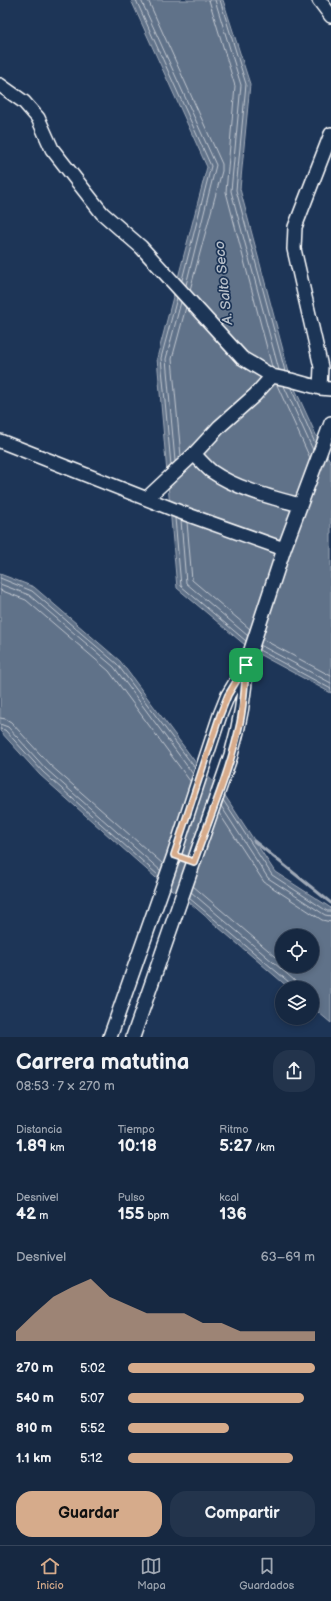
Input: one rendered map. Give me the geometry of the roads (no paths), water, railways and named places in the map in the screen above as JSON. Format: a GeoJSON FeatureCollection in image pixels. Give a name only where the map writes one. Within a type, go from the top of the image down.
{"type":"FeatureCollection","features":[{"type":"Feature","properties":{"kind":"street"},"geometry":{"type":"LineString","coordinates":[[319,0],[331,16]]}},
{"type":"Feature","properties":{"kind":"street"},"geometry":{"type":"LineString","coordinates":[[0,85],[24,102],[38,118],[52,149],[102,213],[141,247],[242,358],[272,376],[325,389],[294,249],[295,227],[331,134]]}},
{"type":"Feature","properties":{"kind":"street"},"geometry":{"type":"LineString","coordinates":[[146,498],[194,454],[220,426],[255,395],[272,376]]}},
{"type":"Feature","properties":{"kind":"street"},"geometry":{"type":"LineString","coordinates":[[110,1037],[174,855],[220,715],[231,688],[246,665],[284,548],[331,423]]}},
{"type":"Feature","properties":{"kind":"street"},"geometry":{"type":"LineString","coordinates":[[0,441],[242,535],[284,548]]}},
{"type":"Feature","properties":{"kind":"street"},"geometry":{"type":"LineString","coordinates":[[194,454],[210,470],[230,482],[268,496],[300,505]]}},
{"type":"Feature","properties":{"kind":"street"},"geometry":{"type":"LineString","coordinates":[[133,1037],[220,788],[240,724],[245,695],[246,665]]}},
{"type":"Feature","properties":{"kind":"street"},"geometry":{"type":"LineString","coordinates":[[174,855],[194,862]]}},
{"type":"Feature","properties":{"kind":"water","name":"A. Salto Seco"},"geometry":{"type":"Polygon","coordinates":[[[131,0],[223,0],[250,84],[240,189],[291,380],[322,448],[331,462],[331,693],[251,650],[177,588],[157,358],[207,167],[131,0]]]}},
{"type":"Feature","properties":{"kind":"water"},"geometry":{"type":"Polygon","coordinates":[[[0,574],[34,587],[120,661],[202,771],[220,788],[275,872],[331,908],[331,1023],[319,1013],[319,981],[281,981],[182,896],[164,885],[40,775],[0,731],[0,574]]]}},
{"type":"Feature","properties":{"kind":"waterway"},"geometry":{"type":"LineString","coordinates":[[254,841],[331,903]]}}]}
